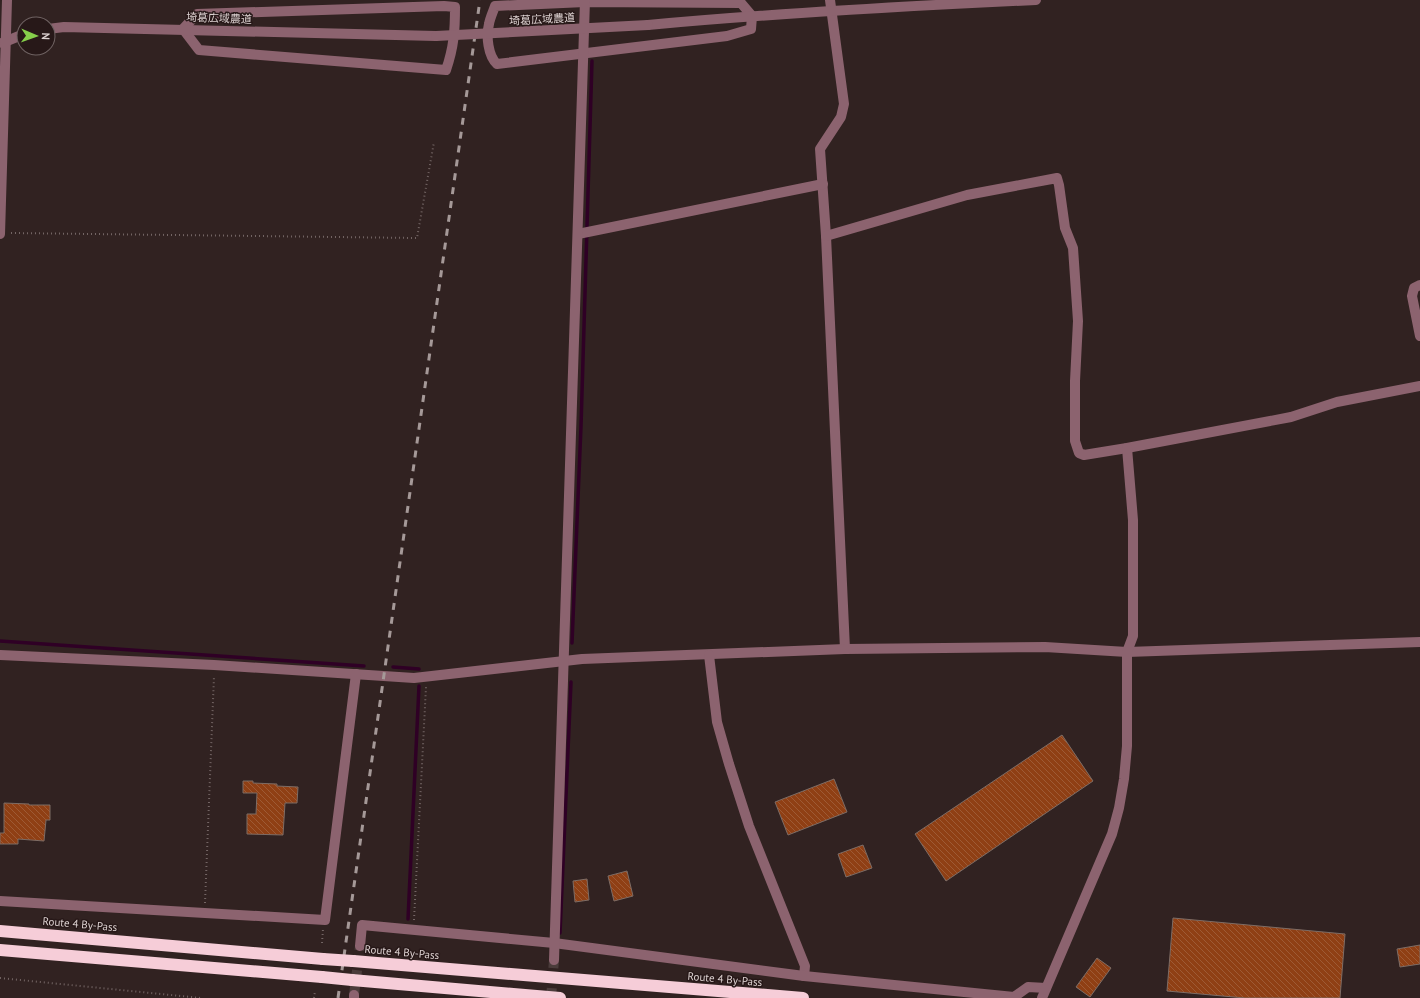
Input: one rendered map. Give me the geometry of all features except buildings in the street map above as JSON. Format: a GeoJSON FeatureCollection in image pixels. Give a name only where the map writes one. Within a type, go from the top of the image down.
{"type":"FeatureCollection","features":[{"type":"Feature","properties":{"kind":"highway","name":"Route 4 By-Pass"},"geometry":{"type":"LineString","coordinates":[[0,930],[323,959],[803,998]]}},
{"type":"Feature","properties":{"kind":"highway"},"geometry":{"type":"LineString","coordinates":[[0,950],[560,998]]}},
{"type":"Feature","properties":{"kind":"street"},"geometry":{"type":"LineString","coordinates":[[0,233],[3,24],[7,0]]}},
{"type":"Feature","properties":{"kind":"street"},"geometry":{"type":"LineString","coordinates":[[314,11],[315,0]]}},
{"type":"Feature","properties":{"kind":"street"},"geometry":{"type":"LineString","coordinates":[[830,0],[844,104],[841,117],[820,149],[826,236],[845,649]]}},
{"type":"Feature","properties":{"kind":"street","name":"埼葛広域農道"},"geometry":{"type":"LineString","coordinates":[[56,28],[183,29],[436,36],[648,25],[832,10],[1036,0]]}},
{"type":"Feature","properties":{"kind":"street"},"geometry":{"type":"LineString","coordinates":[[554,960],[585,1]]}},
{"type":"Feature","properties":{"kind":"street"},"geometry":{"type":"LineString","coordinates":[[585,1],[741,3],[752,16],[751,29],[727,36],[583,54],[497,64],[494,61],[488,44],[488,25],[495,6],[585,1]]}},
{"type":"Feature","properties":{"kind":"street"},"geometry":{"type":"LineString","coordinates":[[373,4],[456,7],[453,50],[446,70],[199,50],[183,29],[197,14],[314,11],[373,4]]}},
{"type":"Feature","properties":{"kind":"street"},"geometry":{"type":"LineString","coordinates":[[3,43],[16,37]]}},
{"type":"Feature","properties":{"kind":"street"},"geometry":{"type":"LineString","coordinates":[[826,236],[967,195],[1057,178],[1065,228],[1073,248],[1078,321],[1075,381],[1075,441],[1079,452],[1084,454],[1127,448],[1291,417],[1337,402],[1420,386]]}},
{"type":"Feature","properties":{"kind":"street"},"geometry":{"type":"LineString","coordinates":[[578,234],[822,184]]}},
{"type":"Feature","properties":{"kind":"street"},"geometry":{"type":"LineString","coordinates":[[1420,285],[1414,288],[1412,296],[1420,336]]}},
{"type":"Feature","properties":{"kind":"street"},"geometry":{"type":"LineString","coordinates":[[1042,998],[1107,846],[1119,808],[1127,746],[1127,652],[1133,636],[1133,520],[1127,448]]}},
{"type":"Feature","properties":{"kind":"street"},"geometry":{"type":"LineString","coordinates":[[0,654],[214,665],[414,678],[582,659],[845,649],[1045,647],[1127,652],[1420,642]]}},
{"type":"Feature","properties":{"kind":"street"},"geometry":{"type":"LineString","coordinates":[[709,655],[717,722],[729,764],[749,826],[805,966],[804,976]]}},
{"type":"Feature","properties":{"kind":"street"},"geometry":{"type":"LineString","coordinates":[[0,901],[325,920],[356,674]]}},
{"type":"Feature","properties":{"kind":"street"},"geometry":{"type":"LineString","coordinates":[[360,946],[362,925],[554,943],[804,976],[1014,997],[1028,987],[1046,988]]}},
{"type":"Feature","properties":{"kind":"path"},"geometry":{"type":"LineString","coordinates":[[0,233],[417,238],[434,142]]}},
{"type":"Feature","properties":{"kind":"path"},"geometry":{"type":"LineString","coordinates":[[205,913],[214,665]]}},
{"type":"Feature","properties":{"kind":"path"},"geometry":{"type":"LineString","coordinates":[[414,930],[426,677]]}},
{"type":"Feature","properties":{"kind":"path"},"geometry":{"type":"LineString","coordinates":[[0,978],[201,998]]}},
{"type":"Feature","properties":{"kind":"path"},"geometry":{"type":"LineString","coordinates":[[314,998],[315,991]]}},
{"type":"Feature","properties":{"kind":"waterway"},"geometry":{"type":"LineString","coordinates":[[572,643],[581,426],[592,61]]}},
{"type":"Feature","properties":{"kind":"waterway"},"geometry":{"type":"LineString","coordinates":[[0,641],[364,666]]}},
{"type":"Feature","properties":{"kind":"waterway"},"geometry":{"type":"LineString","coordinates":[[393,667],[419,669]]}},
{"type":"Feature","properties":{"kind":"waterway"},"geometry":{"type":"LineString","coordinates":[[560,933],[571,682]]}},
{"type":"Feature","properties":{"kind":"waterway"},"geometry":{"type":"LineString","coordinates":[[408,919],[419,686]]}},
{"type":"Feature","properties":{"kind":"tunnel"},"geometry":{"type":"LineString","coordinates":[[354,995],[360,946]]}},
{"type":"Feature","properties":{"kind":"tunnel"},"geometry":{"type":"LineString","coordinates":[[551,998],[554,960]]}},
{"type":"Feature","properties":{"kind":"railway"},"geometry":{"type":"LineString","coordinates":[[338,998],[480,0]]}}]}
